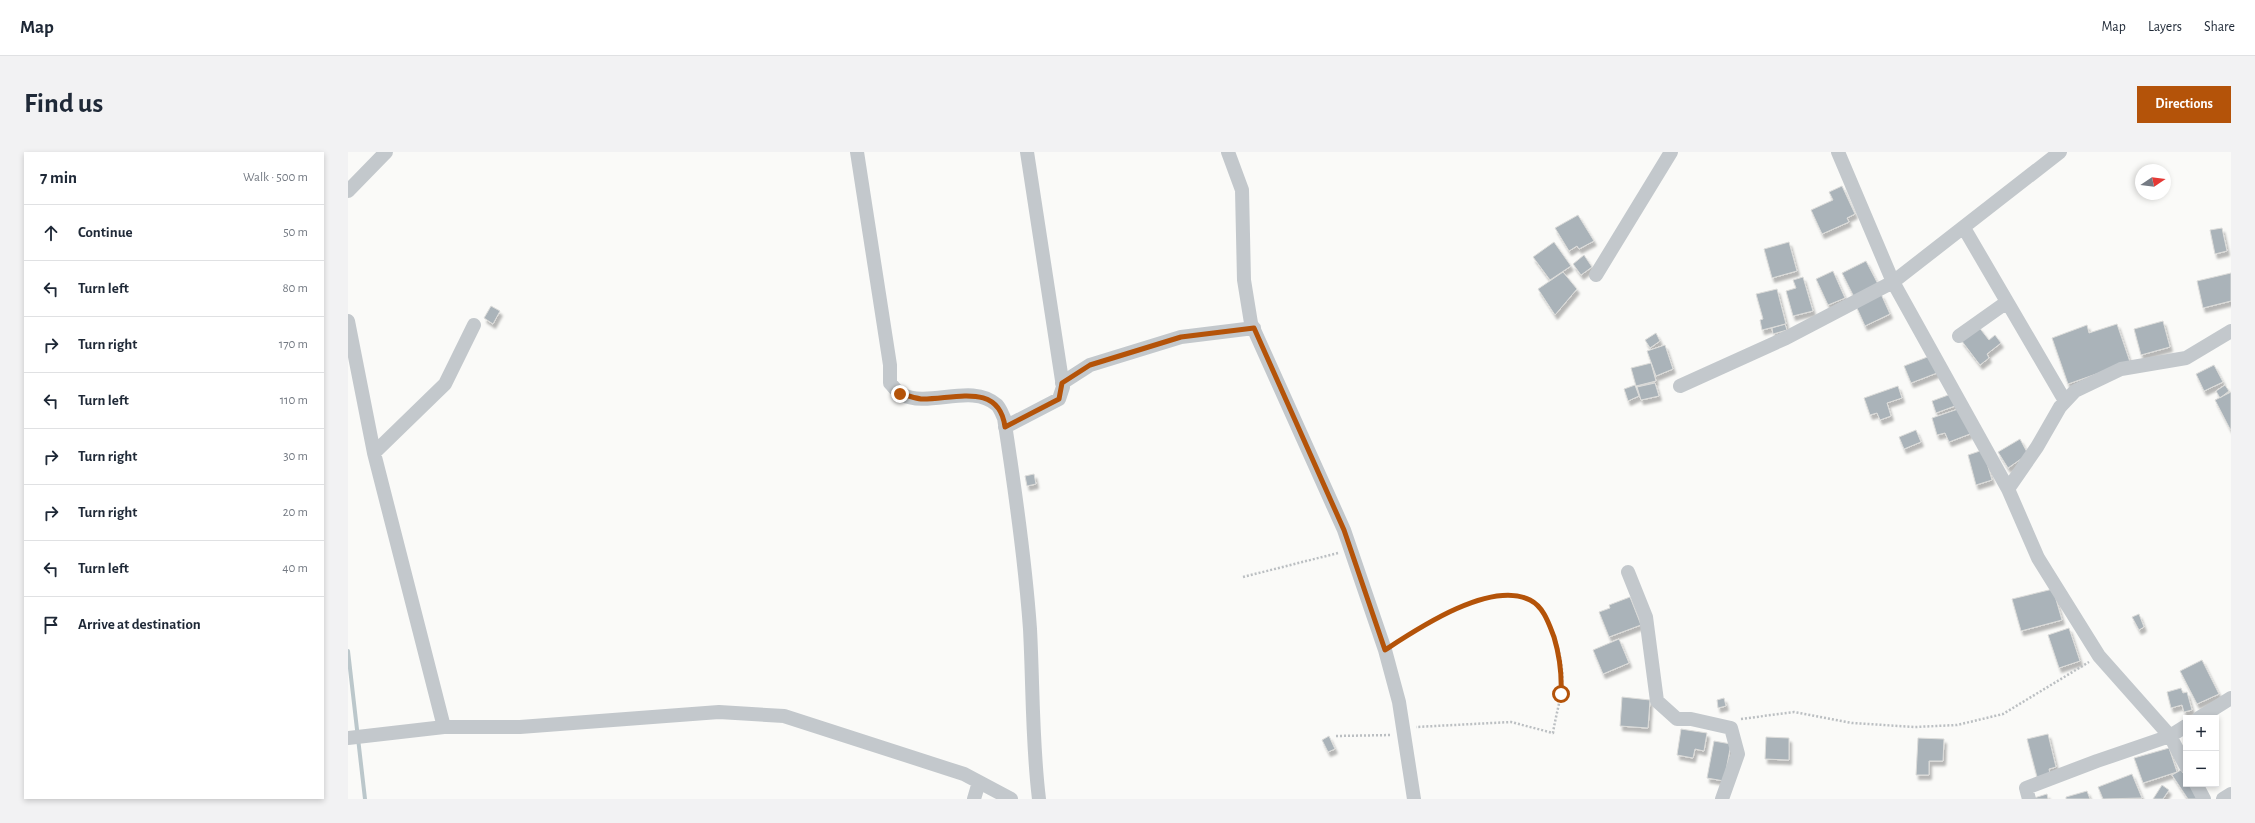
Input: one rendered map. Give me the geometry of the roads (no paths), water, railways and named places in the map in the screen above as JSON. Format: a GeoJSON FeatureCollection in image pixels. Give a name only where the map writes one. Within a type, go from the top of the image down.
{"type":"FeatureCollection","features":[{"type":"Feature","properties":{"kind":"street"},"geometry":{"type":"LineString","coordinates":[[348,191],[386,152]]}},
{"type":"Feature","properties":{"kind":"street"},"geometry":{"type":"LineString","coordinates":[[857,152],[890,365],[890,383],[900,394],[920,399],[967,396],[987,398],[998,406],[1004,418],[1020,520],[1030,629],[1036,770],[1039,799]]}},
{"type":"Feature","properties":{"kind":"street"},"geometry":{"type":"LineString","coordinates":[[1005,427],[1059,399],[1062,383],[1027,152]]}},
{"type":"Feature","properties":{"kind":"street"},"geometry":{"type":"LineString","coordinates":[[1228,152],[1242,190],[1244,280],[1254,328],[1344,530],[1385,650],[1399,702],[1414,799]]}},
{"type":"Feature","properties":{"kind":"street"},"geometry":{"type":"LineString","coordinates":[[1596,275],[1671,152]]}},
{"type":"Feature","properties":{"kind":"street"},"geometry":{"type":"LineString","coordinates":[[1838,152],[1893,282],[2008,489],[2038,558],[2099,656],[2170,736],[2183,760]]}},
{"type":"Feature","properties":{"kind":"street"},"geometry":{"type":"LineString","coordinates":[[1680,386],[1786,338],[1893,282],[2060,152]]}},
{"type":"Feature","properties":{"kind":"street"},"geometry":{"type":"LineString","coordinates":[[1964,228],[2065,401]]}},
{"type":"Feature","properties":{"kind":"street"},"geometry":{"type":"LineString","coordinates":[[1959,336],[2007,302]]}},
{"type":"Feature","properties":{"kind":"street"},"geometry":{"type":"LineString","coordinates":[[348,321],[374,453],[444,727]]}},
{"type":"Feature","properties":{"kind":"street"},"geometry":{"type":"LineString","coordinates":[[374,453],[444,384],[474,324]]}},
{"type":"Feature","properties":{"kind":"street"},"geometry":{"type":"LineString","coordinates":[[1062,383],[1090,365],[1181,337],[1254,328]]}},
{"type":"Feature","properties":{"kind":"street"},"geometry":{"type":"LineString","coordinates":[[2008,489],[2037,447],[2060,407],[2075,391],[2121,369],[2186,358],[2231,331]]}},
{"type":"Feature","properties":{"kind":"street"},"geometry":{"type":"LineString","coordinates":[[1628,572],[1646,617],[1657,701],[1678,719],[1691,719],[1732,728],[1738,754],[1722,799]]}},
{"type":"Feature","properties":{"kind":"street"},"geometry":{"type":"LineString","coordinates":[[2204,715],[2231,698]]}},
{"type":"Feature","properties":{"kind":"street"},"geometry":{"type":"LineString","coordinates":[[354,738],[444,727],[520,727],[719,712],[784,716],[964,774],[1011,799]]}},
{"type":"Feature","properties":{"kind":"street"},"geometry":{"type":"LineString","coordinates":[[2029,799],[2026,788],[2097,760],[2170,736],[2183,728]]}},
{"type":"Feature","properties":{"kind":"street"},"geometry":{"type":"LineString","coordinates":[[974,799],[979,782]]}},
{"type":"Feature","properties":{"kind":"street"},"geometry":{"type":"LineString","coordinates":[[2198,787],[2204,799]]}},
{"type":"Feature","properties":{"kind":"street"},"geometry":{"type":"LineString","coordinates":[[2223,799],[2231,794]]}},
{"type":"Feature","properties":{"kind":"waterway"},"geometry":{"type":"LineString","coordinates":[[348,651],[365,799]]}}]}
